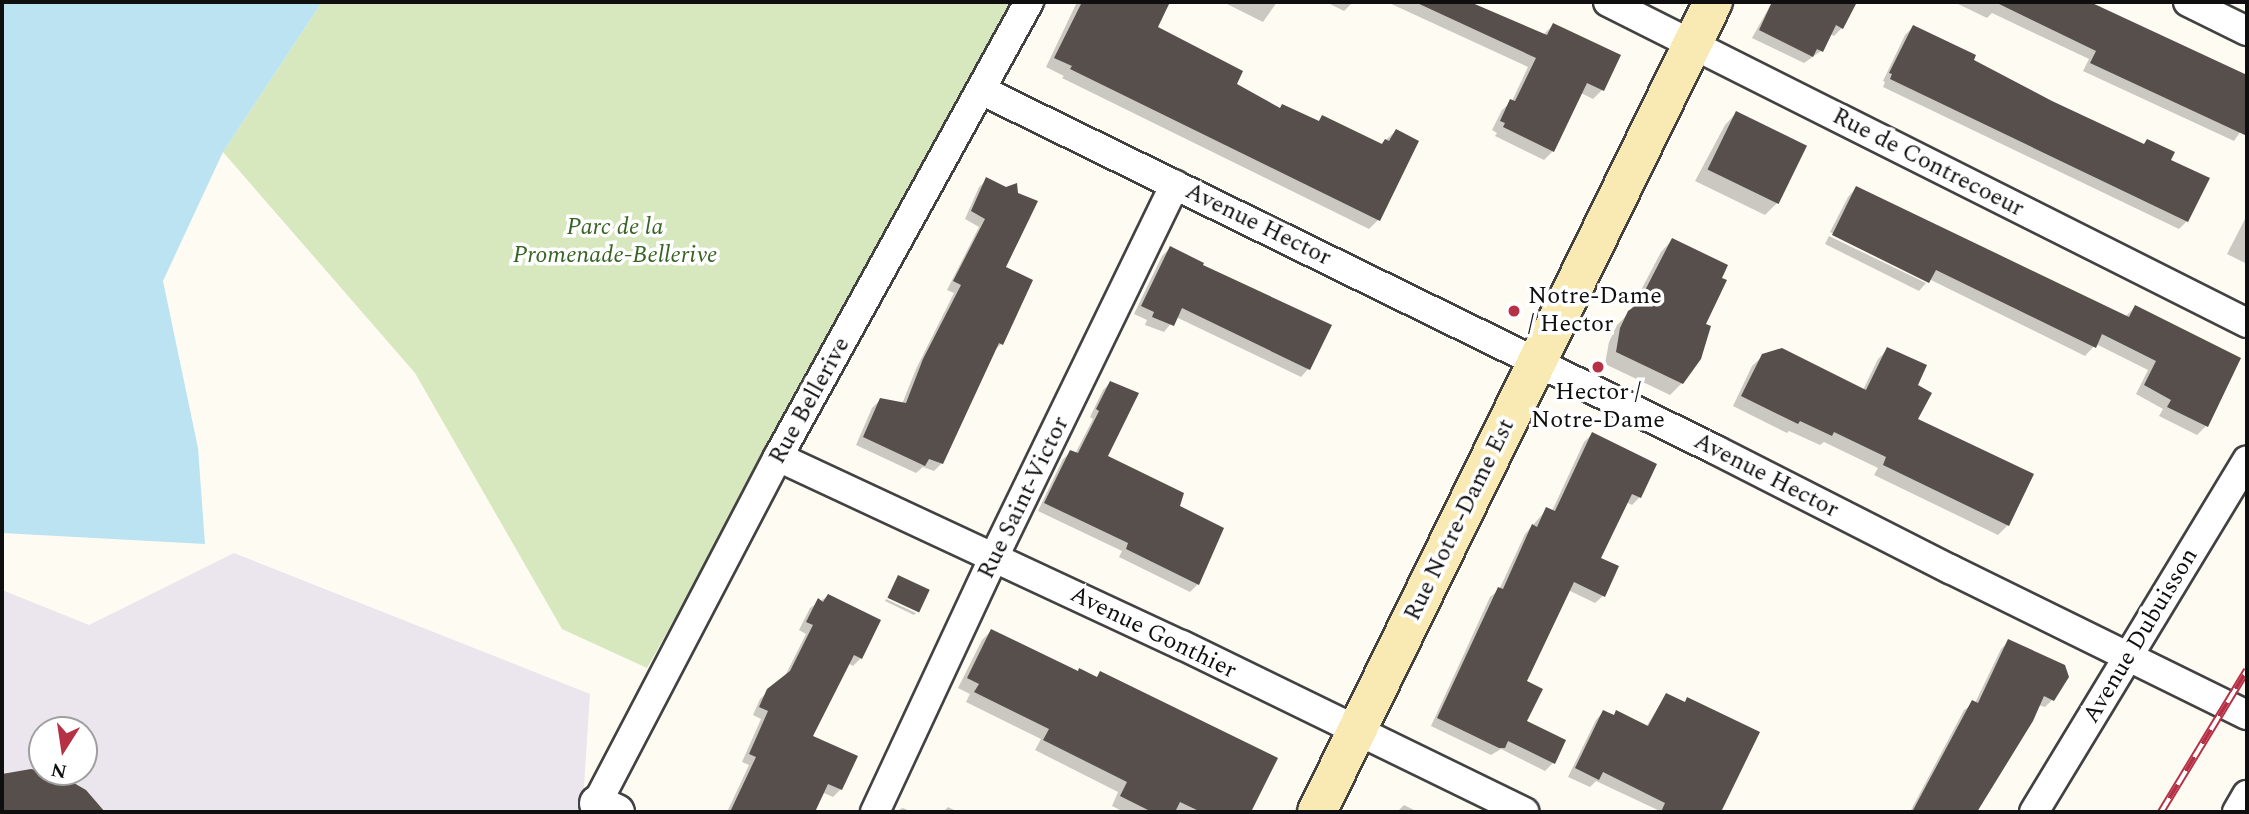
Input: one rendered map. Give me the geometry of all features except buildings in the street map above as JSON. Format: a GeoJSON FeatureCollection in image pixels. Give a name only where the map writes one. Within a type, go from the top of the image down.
{"type":"FeatureCollection","features":[{"type":"Feature","properties":{"kind":"main road","name":"Rue Notre-Dame Est"},"geometry":{"type":"LineString","coordinates":[[1317,812],[1713,2]]}},
{"type":"Feature","properties":{"kind":"street","name":"Rue Bellerive"},"geometry":{"type":"LineString","coordinates":[[606,808],[779,457],[1030,2]]}},
{"type":"Feature","properties":{"kind":"street","name":"Rue de Contrecoeur"},"geometry":{"type":"LineString","coordinates":[[1608,2],[2247,323]]}},
{"type":"Feature","properties":{"kind":"street"},"geometry":{"type":"LineString","coordinates":[[2188,2],[2247,31]]}},
{"type":"Feature","properties":{"kind":"street","name":"Avenue Hector"},"geometry":{"type":"LineString","coordinates":[[983,91],[1537,362],[2247,715]]}},
{"type":"Feature","properties":{"kind":"street","name":"Rue Saint-Victor"},"geometry":{"type":"LineString","coordinates":[[875,812],[994,556],[1175,185]]}},
{"type":"Feature","properties":{"kind":"street","name":"Avenue Gonthier"},"geometry":{"type":"LineString","coordinates":[[779,457],[994,556],[1525,812]]}},
{"type":"Feature","properties":{"kind":"street","name":"Avenue Dubuisson"},"geometry":{"type":"LineString","coordinates":[[2034,812],[2247,460]]}},
{"type":"Feature","properties":{"kind":"street"},"geometry":{"type":"LineString","coordinates":[[2237,812],[2247,795]]}},
{"type":"Feature","properties":{"kind":"shaded area"},"geometry":{"type":"Polygon","coordinates":[[[234,553],[590,694],[583,800],[578,812],[2,812],[2,590],[89,625],[234,553]]]}},
{"type":"Feature","properties":{"kind":"green space","name":"Parc de la Promenade-Bellerive"},"geometry":{"type":"Polygon","coordinates":[[[322,2],[1020,2],[647,668],[562,629],[415,373],[223,152],[322,2]]]}},
{"type":"Feature","properties":{"kind":"water"},"geometry":{"type":"Polygon","coordinates":[[[2,2],[322,2],[223,152],[163,281],[198,448],[205,544],[2,533],[2,2]]]}},
{"type":"Feature","properties":{"kind":"railway"},"geometry":{"type":"LineString","coordinates":[[2161,812],[2247,670]]}},
{"type":"Feature","properties":{"kind":"place","name":"Notre-Dame / Hector"},"geometry":{"type":"Point","coordinates":[1514,311]}},
{"type":"Feature","properties":{"kind":"place","name":"Hector / Notre-Dame"},"geometry":{"type":"Point","coordinates":[1598,367]}}]}
